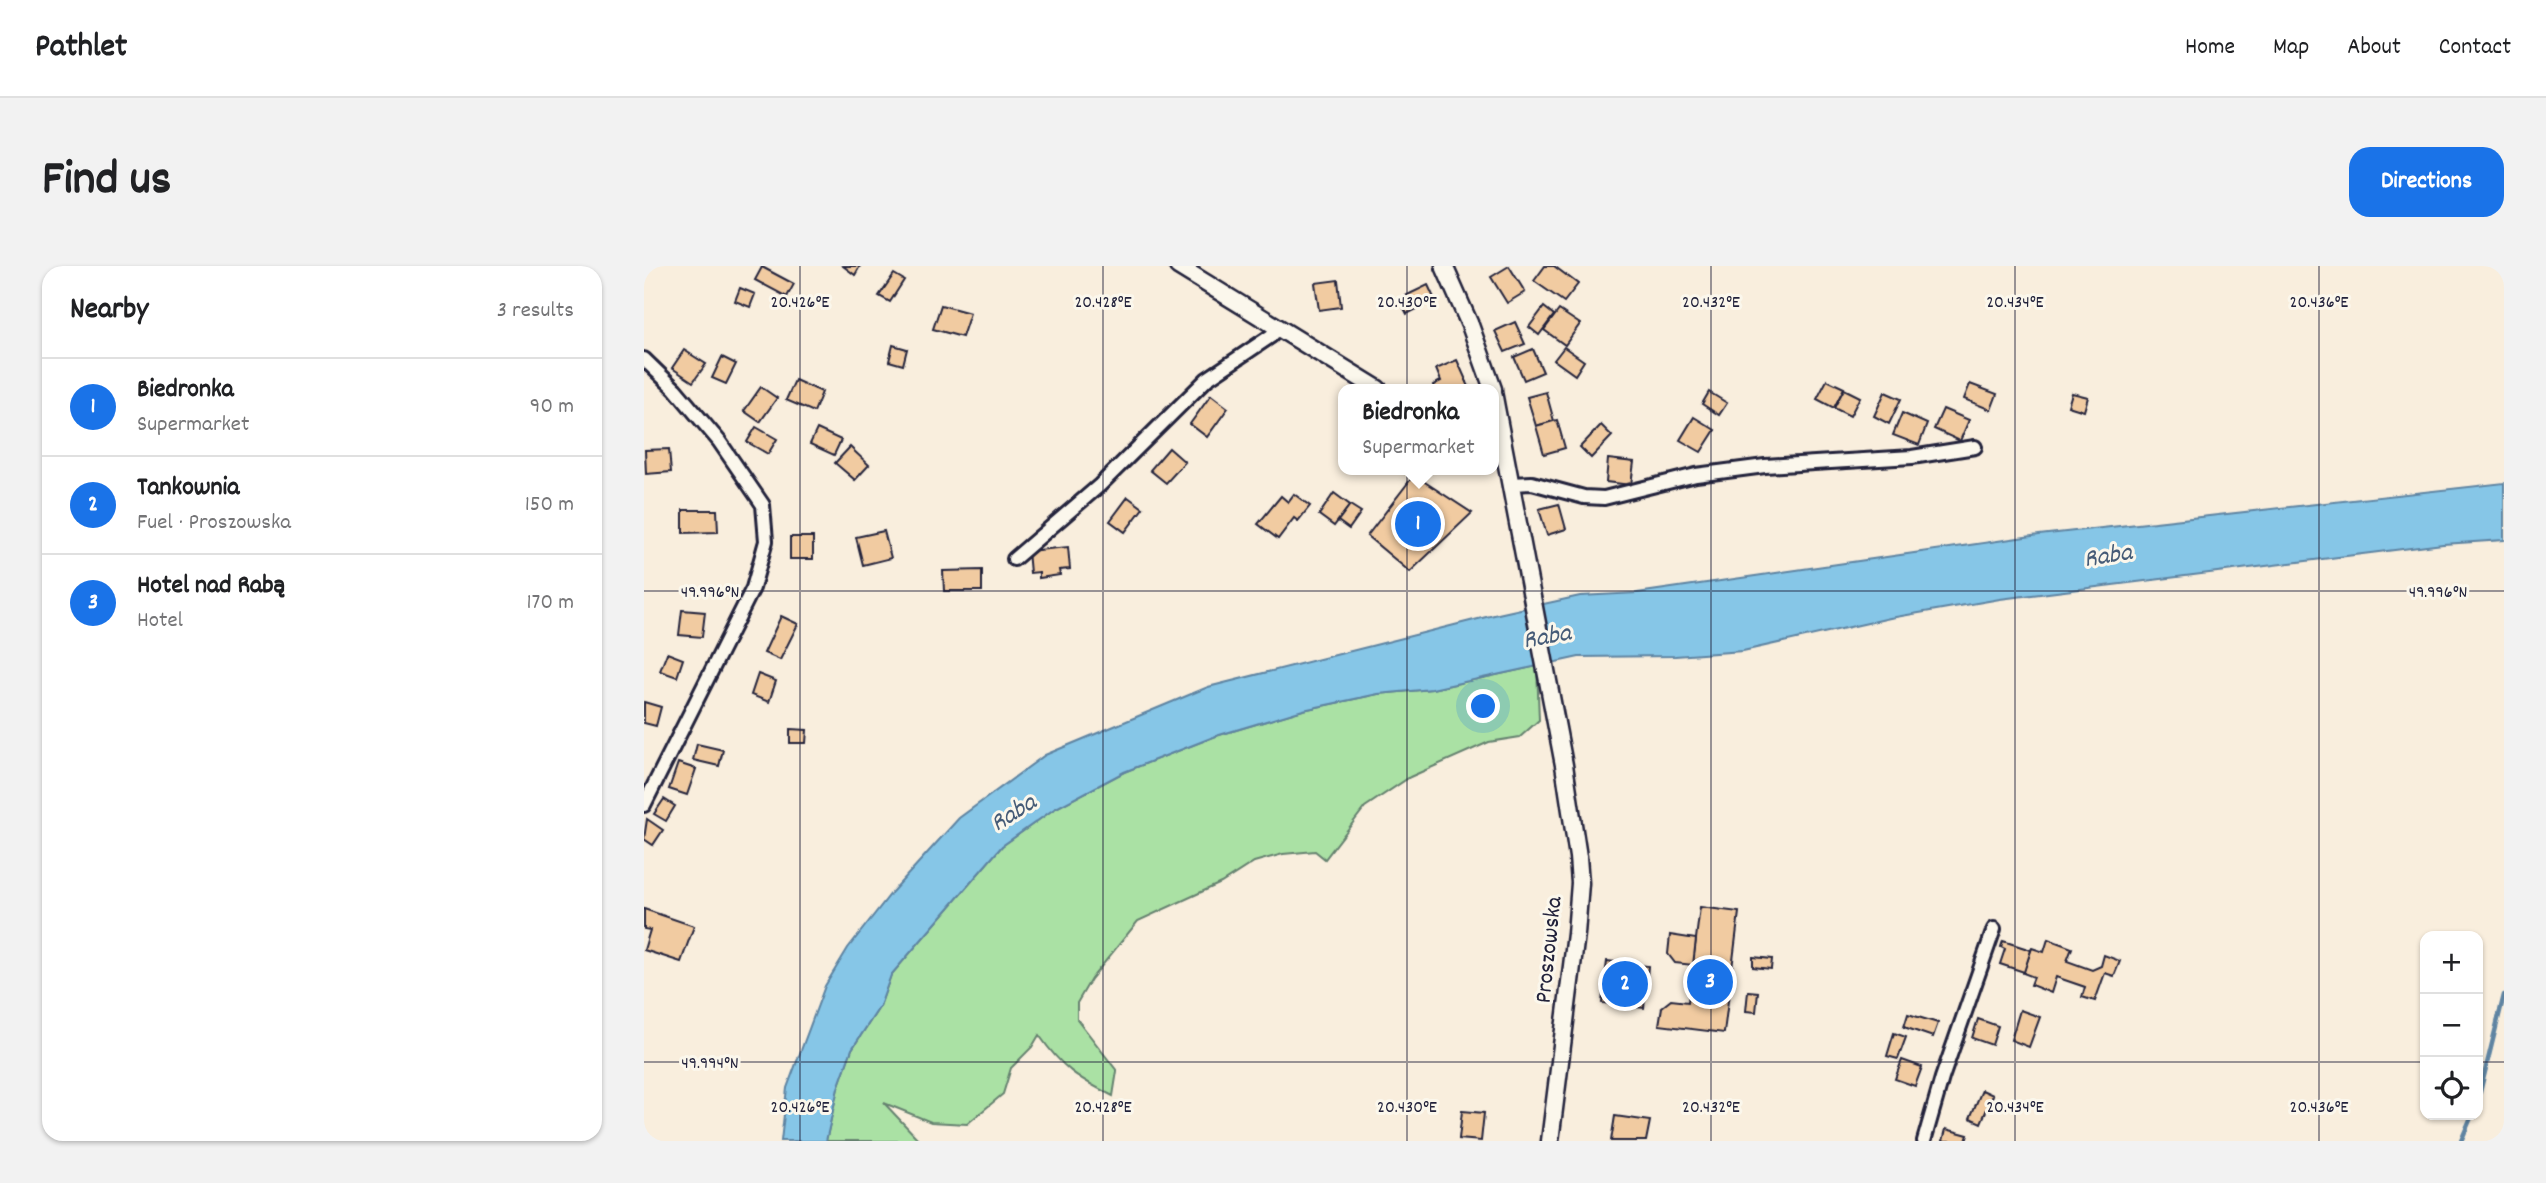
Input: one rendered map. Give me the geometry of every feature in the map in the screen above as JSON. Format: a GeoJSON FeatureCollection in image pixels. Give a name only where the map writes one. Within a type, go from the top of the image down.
{"type":"FeatureCollection","features":[{"type":"Feature","properties":{"kind":"main road"},"geometry":{"type":"LineString","coordinates":[[1178,266],[1370,384]]}},
{"type":"Feature","properties":{"kind":"main road","name":"Proszowska"},"geometry":{"type":"LineString","coordinates":[[1444,266],[1471,325],[1491,384]]}},
{"type":"Feature","properties":{"kind":"main road","name":"Proszowska"},"geometry":{"type":"LineString","coordinates":[[1499,434],[1512,484],[1564,765],[1575,828],[1580,883],[1550,1141]]}},
{"type":"Feature","properties":{"kind":"street"},"geometry":{"type":"LineString","coordinates":[[1014,559],[1100,485],[1207,379],[1271,336],[1278,328]]}},
{"type":"Feature","properties":{"kind":"street"},"geometry":{"type":"LineString","coordinates":[[644,359],[675,389],[719,441],[763,505],[766,541],[753,588],[644,804]]}},
{"type":"Feature","properties":{"kind":"street"},"geometry":{"type":"LineString","coordinates":[[1512,484],[1532,483],[1584,497],[1604,498],[1696,475],[1776,465],[1912,457],[1975,447]]}},
{"type":"Feature","properties":{"kind":"street"},"geometry":{"type":"LineString","coordinates":[[1924,1141],[1942,1078],[1994,929]]}},
{"type":"Feature","properties":{"kind":"green space"},"geometry":{"type":"Polygon","coordinates":[[[1537,666],[1539,720],[1520,737],[1489,742],[1410,777],[1365,807],[1325,859],[1315,851],[1283,854],[1254,862],[1221,883],[1138,921],[1091,979],[1077,1003],[1077,1019],[1117,1071],[1113,1096],[1071,1071],[1039,1035],[1032,1047],[1011,1068],[1003,1094],[967,1124],[931,1122],[884,1103],[920,1141],[826,1141],[838,1088],[852,1049],[880,1006],[891,975],[1002,846],[1054,809],[1124,772],[1216,736],[1303,710],[1378,694],[1432,689],[1537,666]]]}},
{"type":"Feature","properties":{"kind":"water","name":"Raba"},"geometry":{"type":"Polygon","coordinates":[[[2504,483],[2504,540],[2443,544],[2000,599],[1890,618],[1743,651],[1675,656],[1579,657],[1432,689],[1378,694],[1303,710],[1216,736],[1124,772],[1054,809],[1002,846],[891,975],[880,1006],[852,1049],[838,1088],[826,1141],[781,1141],[787,1088],[825,986],[848,948],[892,892],[959,818],[1045,755],[1208,687],[1580,596],[1637,593],[2039,535],[2504,483]]]}},
{"type":"Feature","properties":{"kind":"building"},"geometry":{"type":"Polygon","coordinates":[[[843,266],[860,266],[855,275],[843,266]]]}},
{"type":"Feature","properties":{"kind":"building"},"geometry":{"type":"Polygon","coordinates":[[[1509,266],[1525,292],[1507,303],[1491,277],[1509,266]]]}},
{"type":"Feature","properties":{"kind":"building"},"geometry":{"type":"Polygon","coordinates":[[[1545,266],[1554,266],[1578,284],[1564,302],[1534,281],[1545,266]]]}},
{"type":"Feature","properties":{"kind":"building"},"geometry":{"type":"Polygon","coordinates":[[[762,267],[794,284],[787,297],[755,280],[762,267]]]}},
{"type":"Feature","properties":{"kind":"building"},"geometry":{"type":"Polygon","coordinates":[[[894,274],[904,280],[890,302],[879,296],[894,274]]]}},
{"type":"Feature","properties":{"kind":"building"},"geometry":{"type":"Polygon","coordinates":[[[1338,280],[1341,307],[1319,310],[1315,283],[1338,280]]]}},
{"type":"Feature","properties":{"kind":"building"},"geometry":{"type":"Polygon","coordinates":[[[1428,285],[1435,300],[1407,314],[1399,299],[1428,285]]]}},
{"type":"Feature","properties":{"kind":"building"},"geometry":{"type":"Polygon","coordinates":[[[740,288],[755,294],[750,307],[735,301],[740,288]]]}},
{"type":"Feature","properties":{"kind":"building"},"geometry":{"type":"Polygon","coordinates":[[[941,305],[970,313],[962,337],[933,329],[941,305]]]}},
{"type":"Feature","properties":{"kind":"building"},"geometry":{"type":"Polygon","coordinates":[[[1544,307],[1554,315],[1539,335],[1529,327],[1544,307]]]}},
{"type":"Feature","properties":{"kind":"building"},"geometry":{"type":"Polygon","coordinates":[[[1559,310],[1580,324],[1565,345],[1544,330],[1559,310]]]}},
{"type":"Feature","properties":{"kind":"building"},"geometry":{"type":"Polygon","coordinates":[[[1515,322],[1525,344],[1505,352],[1495,331],[1515,322]]]}},
{"type":"Feature","properties":{"kind":"building"},"geometry":{"type":"Polygon","coordinates":[[[893,345],[907,349],[903,365],[889,361],[893,345]]]}},
{"type":"Feature","properties":{"kind":"building"},"geometry":{"type":"Polygon","coordinates":[[[1564,347],[1584,361],[1575,375],[1554,360],[1564,347]]]}},
{"type":"Feature","properties":{"kind":"building"},"geometry":{"type":"Polygon","coordinates":[[[1533,349],[1543,372],[1524,380],[1514,357],[1533,349]]]}},
{"type":"Feature","properties":{"kind":"building"},"geometry":{"type":"Polygon","coordinates":[[[684,350],[706,364],[693,382],[672,368],[684,350]]]}},
{"type":"Feature","properties":{"kind":"building"},"geometry":{"type":"Polygon","coordinates":[[[722,357],[736,364],[726,384],[712,378],[722,357]]]}},
{"type":"Feature","properties":{"kind":"building"},"geometry":{"type":"Polygon","coordinates":[[[1457,360],[1468,384],[1435,384],[1441,381],[1436,369],[1457,360]]]}},
{"type":"Feature","properties":{"kind":"building"},"geometry":{"type":"Polygon","coordinates":[[[795,380],[822,392],[814,412],[786,400],[795,380]]]}},
{"type":"Feature","properties":{"kind":"building"},"geometry":{"type":"Polygon","coordinates":[[[1827,380],[1844,388],[1834,408],[1817,399],[1827,380]]]}},
{"type":"Feature","properties":{"kind":"building"},"geometry":{"type":"Polygon","coordinates":[[[1970,384],[1997,394],[1991,410],[1964,399],[1970,384]]]}},
{"type":"Feature","properties":{"kind":"building"},"geometry":{"type":"Polygon","coordinates":[[[761,387],[777,398],[760,422],[744,411],[761,387]]]}},
{"type":"Feature","properties":{"kind":"building"},"geometry":{"type":"Polygon","coordinates":[[[1844,389],[1860,397],[1850,416],[1834,408],[1844,389]]]}},
{"type":"Feature","properties":{"kind":"building"},"geometry":{"type":"Polygon","coordinates":[[[1546,392],[1554,421],[1536,426],[1527,397],[1546,392]]]}},
{"type":"Feature","properties":{"kind":"building"},"geometry":{"type":"Polygon","coordinates":[[[1709,392],[1727,403],[1719,415],[1702,404],[1709,392]]]}},
{"type":"Feature","properties":{"kind":"building"},"geometry":{"type":"Polygon","coordinates":[[[1885,392],[1901,399],[1889,424],[1874,416],[1885,392]]]}},
{"type":"Feature","properties":{"kind":"building"},"geometry":{"type":"Polygon","coordinates":[[[2072,393],[2088,397],[2084,411],[2068,406],[2072,393]]]}},
{"type":"Feature","properties":{"kind":"building"},"geometry":{"type":"Polygon","coordinates":[[[1211,395],[1228,408],[1207,437],[1190,424],[1211,395]]]}},
{"type":"Feature","properties":{"kind":"building"},"geometry":{"type":"Polygon","coordinates":[[[1943,409],[1969,420],[1960,441],[1934,429],[1943,409]]]}},
{"type":"Feature","properties":{"kind":"building"},"geometry":{"type":"Polygon","coordinates":[[[1902,413],[1927,424],[1919,445],[1893,435],[1902,413]]]}},
{"type":"Feature","properties":{"kind":"building"},"geometry":{"type":"Polygon","coordinates":[[[1694,417],[1715,430],[1701,452],[1680,440],[1694,417]]]}},
{"type":"Feature","properties":{"kind":"building"},"geometry":{"type":"Polygon","coordinates":[[[1557,420],[1565,448],[1544,454],[1536,426],[1557,420]]]}},
{"type":"Feature","properties":{"kind":"building"},"geometry":{"type":"Polygon","coordinates":[[[1601,425],[1612,436],[1591,458],[1580,447],[1601,425]]]}},
{"type":"Feature","properties":{"kind":"building"},"geometry":{"type":"Polygon","coordinates":[[[756,427],[777,439],[768,454],[747,442],[756,427]]]}},
{"type":"Feature","properties":{"kind":"building"},"geometry":{"type":"Polygon","coordinates":[[[817,429],[841,440],[834,455],[810,444],[817,429]]]}},
{"type":"Feature","properties":{"kind":"building"},"geometry":{"type":"Polygon","coordinates":[[[850,447],[869,465],[855,480],[835,463],[850,447]]]}},
{"type":"Feature","properties":{"kind":"building"},"geometry":{"type":"Polygon","coordinates":[[[1169,448],[1185,462],[1166,483],[1150,470],[1169,448]]]}},
{"type":"Feature","properties":{"kind":"building"},"geometry":{"type":"Polygon","coordinates":[[[669,449],[671,472],[646,474],[645,450],[669,449]]]}},
{"type":"Feature","properties":{"kind":"building"},"geometry":{"type":"Polygon","coordinates":[[[1608,459],[1634,462],[1631,485],[1606,482],[1608,459]]]}},
{"type":"Feature","properties":{"kind":"building"},"geometry":{"type":"Polygon","coordinates":[[[1414,475],[1472,513],[1410,572],[1367,536],[1414,475]]]}},
{"type":"Feature","properties":{"kind":"building"},"geometry":{"type":"Polygon","coordinates":[[[1334,493],[1350,505],[1334,526],[1319,515],[1334,493]]]}},
{"type":"Feature","properties":{"kind":"building"},"geometry":{"type":"Polygon","coordinates":[[[1294,494],[1310,506],[1298,521],[1294,518],[1278,539],[1258,524],[1281,496],[1288,502],[1294,494]]]}},
{"type":"Feature","properties":{"kind":"building"},"geometry":{"type":"Polygon","coordinates":[[[1128,497],[1143,508],[1125,532],[1110,521],[1128,497]]]}},
{"type":"Feature","properties":{"kind":"building"},"geometry":{"type":"Polygon","coordinates":[[[1559,504],[1566,529],[1547,535],[1539,509],[1559,504]]]}},
{"type":"Feature","properties":{"kind":"building"},"geometry":{"type":"Polygon","coordinates":[[[1350,505],[1361,512],[1349,529],[1338,521],[1350,505]]]}},
{"type":"Feature","properties":{"kind":"building"},"geometry":{"type":"Polygon","coordinates":[[[683,510],[717,510],[718,532],[683,533],[683,510]]]}},
{"type":"Feature","properties":{"kind":"building"},"geometry":{"type":"Polygon","coordinates":[[[884,531],[891,558],[863,565],[856,537],[884,531]]]}},
{"type":"Feature","properties":{"kind":"building"},"geometry":{"type":"Polygon","coordinates":[[[790,537],[813,537],[813,559],[790,559],[790,537]]]}},
{"type":"Feature","properties":{"kind":"building"},"geometry":{"type":"Polygon","coordinates":[[[1068,547],[1070,569],[1059,570],[1060,575],[1039,578],[1039,572],[1030,573],[1028,551],[1068,547]]]}},
{"type":"Feature","properties":{"kind":"building"},"geometry":{"type":"Polygon","coordinates":[[[982,570],[982,591],[944,591],[943,571],[982,570]]]}},
{"type":"Feature","properties":{"kind":"building"},"geometry":{"type":"Polygon","coordinates":[[[682,610],[705,612],[702,637],[679,635],[682,610]]]}},
{"type":"Feature","properties":{"kind":"building"},"geometry":{"type":"Polygon","coordinates":[[[781,616],[798,624],[780,660],[764,653],[781,616]]]}},
{"type":"Feature","properties":{"kind":"building"},"geometry":{"type":"Polygon","coordinates":[[[667,653],[683,659],[677,677],[660,671],[667,653]]]}},
{"type":"Feature","properties":{"kind":"building"},"geometry":{"type":"Polygon","coordinates":[[[758,674],[776,681],[769,702],[751,695],[758,674]]]}},
{"type":"Feature","properties":{"kind":"building"},"geometry":{"type":"Polygon","coordinates":[[[644,702],[661,707],[656,726],[644,723],[644,702]]]}},
{"type":"Feature","properties":{"kind":"building"},"geometry":{"type":"Polygon","coordinates":[[[790,729],[807,730],[806,743],[790,743],[790,729]]]}},
{"type":"Feature","properties":{"kind":"building"},"geometry":{"type":"Polygon","coordinates":[[[697,744],[723,750],[719,766],[693,760],[697,744]]]}},
{"type":"Feature","properties":{"kind":"building"},"geometry":{"type":"Polygon","coordinates":[[[678,763],[696,769],[687,795],[669,789],[678,763]]]}},
{"type":"Feature","properties":{"kind":"building"},"geometry":{"type":"Polygon","coordinates":[[[664,799],[675,806],[666,821],[654,814],[664,799]]]}},
{"type":"Feature","properties":{"kind":"building"},"geometry":{"type":"Polygon","coordinates":[[[647,819],[663,830],[653,845],[644,839],[647,819]]]}},
{"type":"Feature","properties":{"kind":"building"},"geometry":{"type":"Polygon","coordinates":[[[1700,907],[1739,912],[1724,1033],[1659,1025],[1662,1007],[1671,1000],[1688,1002],[1700,907]]]}},
{"type":"Feature","properties":{"kind":"building"},"geometry":{"type":"Polygon","coordinates":[[[644,909],[694,926],[681,962],[644,950],[650,930],[644,929],[644,909]]]}},
{"type":"Feature","properties":{"kind":"building"},"geometry":{"type":"Polygon","coordinates":[[[1670,935],[1696,939],[1693,965],[1675,963],[1668,954],[1670,935]]]}},
{"type":"Feature","properties":{"kind":"building"},"geometry":{"type":"Polygon","coordinates":[[[2048,939],[2072,948],[2067,961],[2092,970],[2101,966],[2104,955],[2120,961],[2114,976],[2105,973],[2095,1001],[2082,997],[2085,987],[2056,977],[2051,993],[2031,985],[2034,977],[2023,973],[2032,948],[2044,952],[2048,939]]]}},
{"type":"Feature","properties":{"kind":"building"},"geometry":{"type":"Polygon","coordinates":[[[2003,941],[2031,950],[2024,972],[2000,964],[2005,949],[2001,947],[2003,941]]]}},
{"type":"Feature","properties":{"kind":"building"},"geometry":{"type":"Polygon","coordinates":[[[1753,957],[1772,959],[1771,969],[1753,967],[1753,957]]]}},
{"type":"Feature","properties":{"kind":"building"},"geometry":{"type":"Polygon","coordinates":[[[1607,961],[1648,966],[1644,1008],[1602,1003],[1607,961]]]}},
{"type":"Feature","properties":{"kind":"building"},"geometry":{"type":"Polygon","coordinates":[[[1748,991],[1758,992],[1756,1012],[1746,1011],[1748,991]]]}},
{"type":"Feature","properties":{"kind":"building"},"geometry":{"type":"Polygon","coordinates":[[[2020,1010],[2040,1017],[2029,1047],[2011,1040],[2020,1010]]]}},
{"type":"Feature","properties":{"kind":"building"},"geometry":{"type":"Polygon","coordinates":[[[1908,1014],[1938,1023],[1933,1037],[1904,1027],[1908,1014]]]}},
{"type":"Feature","properties":{"kind":"building"},"geometry":{"type":"Polygon","coordinates":[[[1978,1019],[1998,1026],[1992,1045],[1972,1038],[1978,1019]]]}},
{"type":"Feature","properties":{"kind":"building"},"geometry":{"type":"Polygon","coordinates":[[[1894,1033],[1906,1037],[1898,1059],[1887,1056],[1894,1033]]]}},
{"type":"Feature","properties":{"kind":"building"},"geometry":{"type":"Polygon","coordinates":[[[1902,1060],[1922,1067],[1915,1086],[1895,1079],[1902,1060]]]}},
{"type":"Feature","properties":{"kind":"building"},"geometry":{"type":"Polygon","coordinates":[[[1982,1090],[1993,1095],[1981,1123],[1970,1118],[1982,1090]]]}},
{"type":"Feature","properties":{"kind":"building"},"geometry":{"type":"Polygon","coordinates":[[[1462,1111],[1484,1113],[1481,1141],[1459,1139],[1462,1111]]]}},
{"type":"Feature","properties":{"kind":"building"},"geometry":{"type":"Polygon","coordinates":[[[1615,1116],[1650,1121],[1646,1141],[1611,1141],[1615,1116]]]}},
{"type":"Feature","properties":{"kind":"building"},"geometry":{"type":"Polygon","coordinates":[[[1946,1129],[1968,1135],[1966,1141],[1943,1141],[1946,1129]]]}},
{"type":"Feature","properties":{"kind":"waterway"},"geometry":{"type":"LineString","coordinates":[[2483,1080],[2504,995]]}},
{"type":"Feature","properties":{"kind":"waterway"},"geometry":{"type":"LineString","coordinates":[[2461,1141],[2470,1120]]}},
{"type":"Feature","properties":{"kind":"place","name":"Biedronka"},"geometry":{"type":"Point","coordinates":[1418,524]}},
{"type":"Feature","properties":{"kind":"place","name":"Hotel nad Rabą"},"geometry":{"type":"Point","coordinates":[1710,982]}},
{"type":"Feature","properties":{"kind":"place","name":"Tankownia"},"geometry":{"type":"Point","coordinates":[1625,984]}}]}
